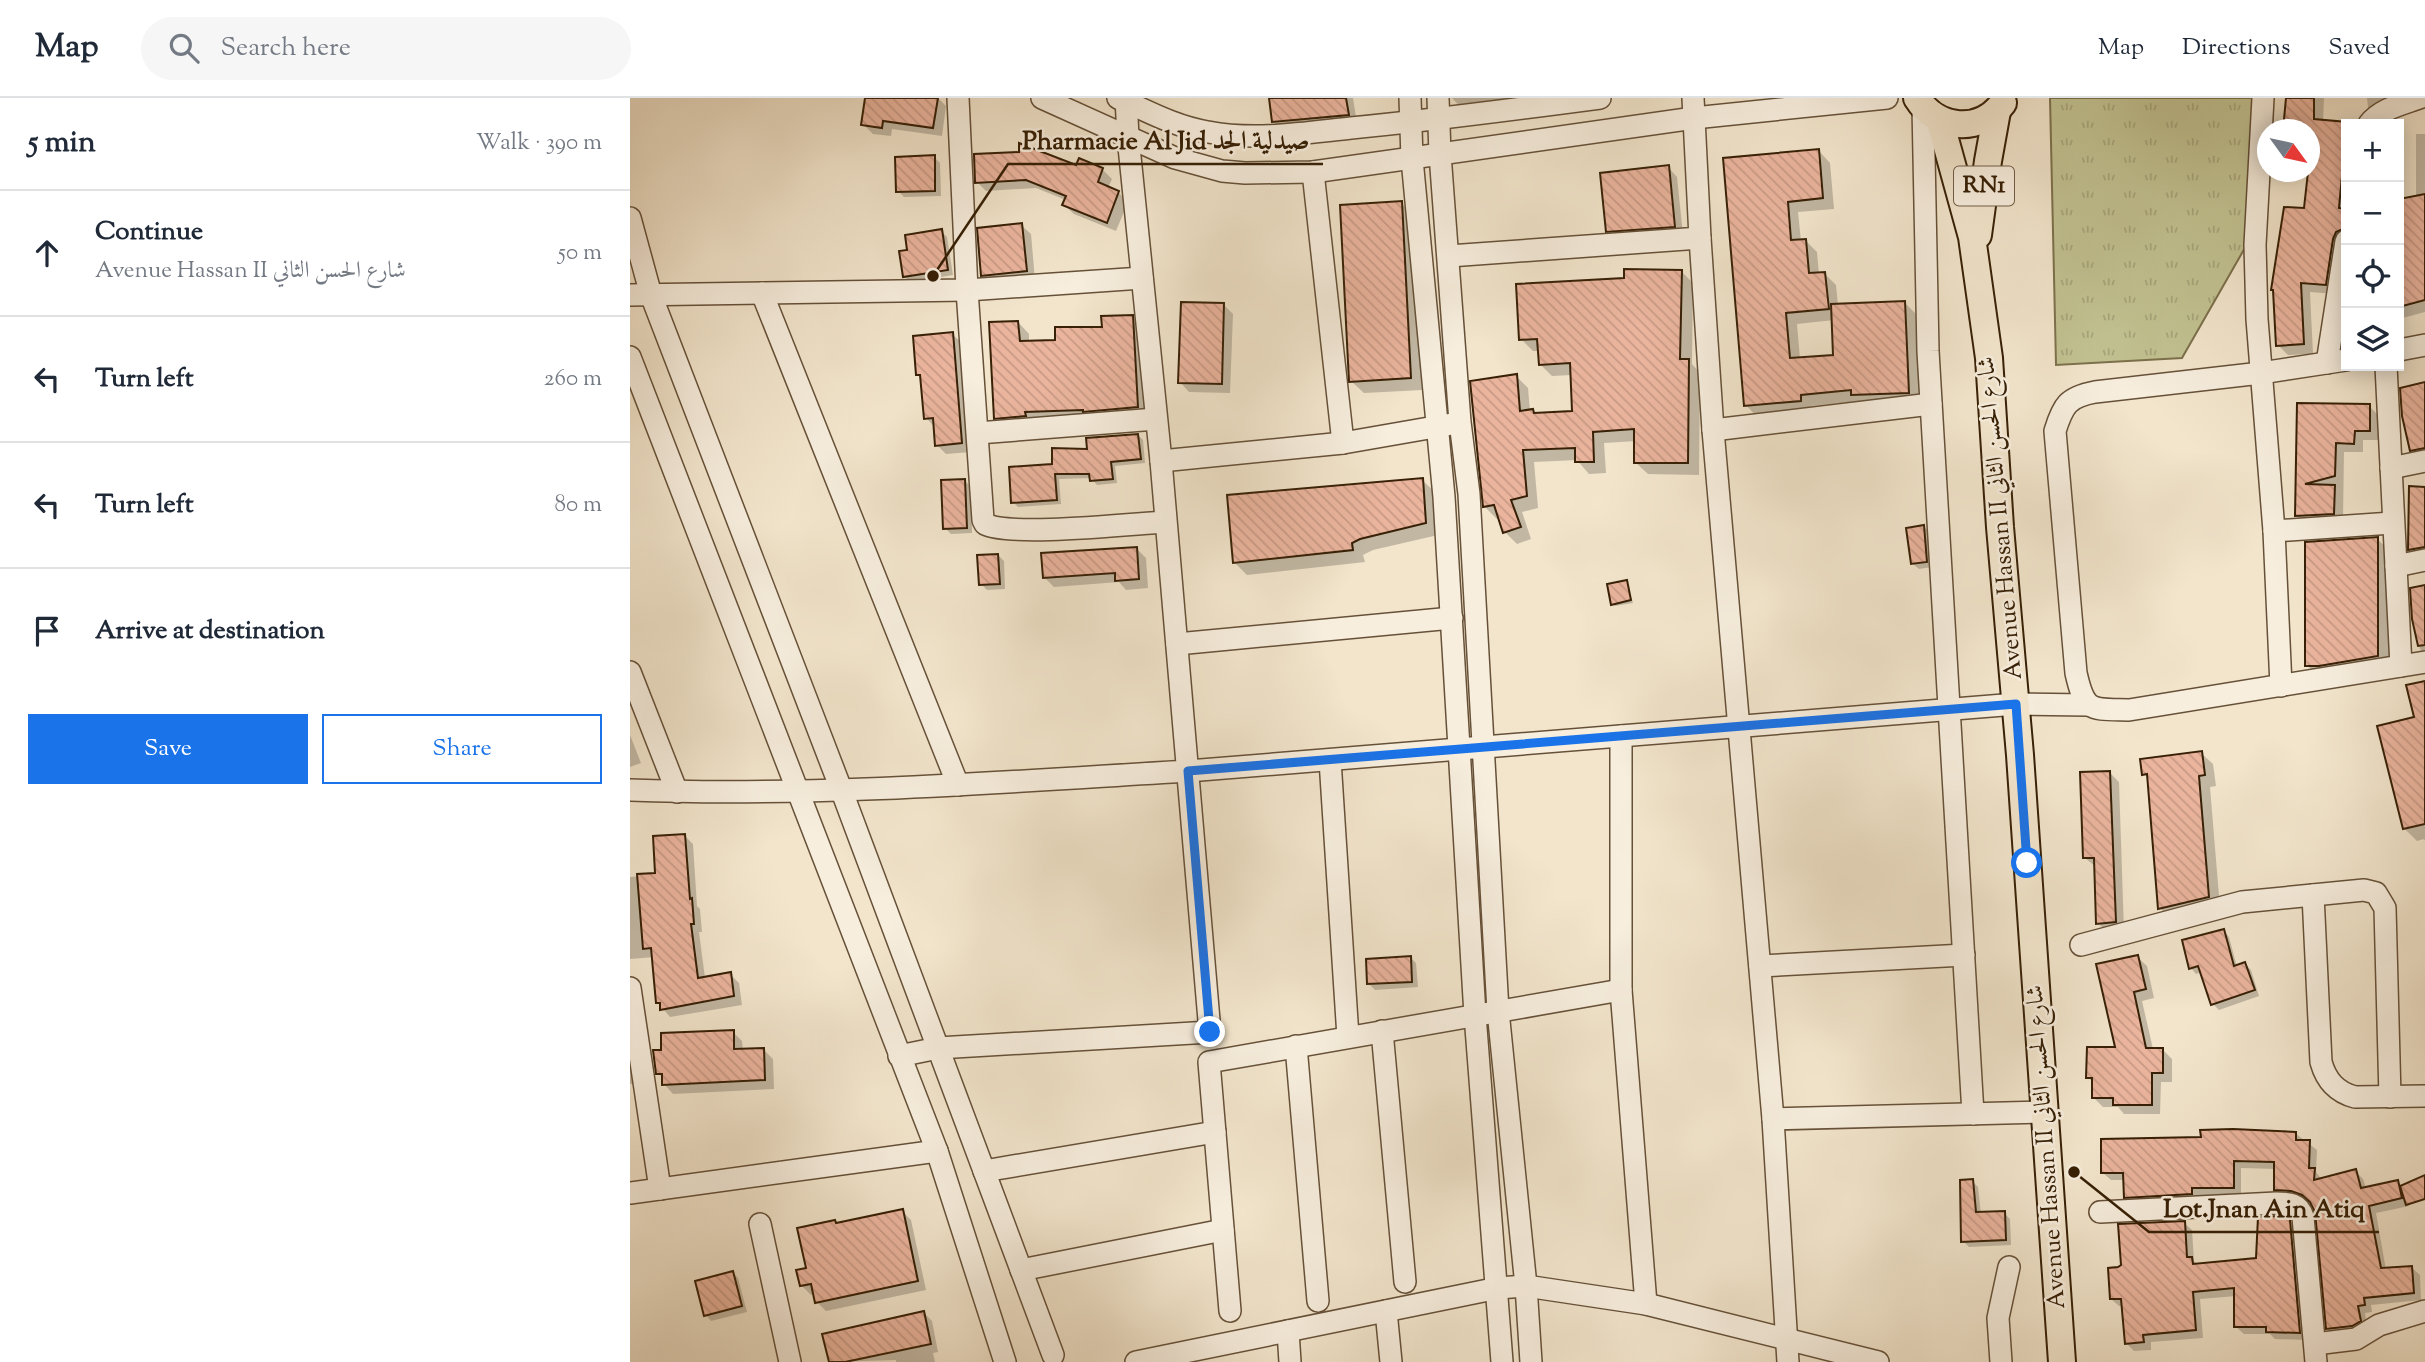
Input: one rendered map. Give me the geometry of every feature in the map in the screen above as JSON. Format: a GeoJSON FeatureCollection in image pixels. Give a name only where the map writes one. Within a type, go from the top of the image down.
{"type":"FeatureCollection","features":[{"type":"Feature","properties":{"kind":"main road","name":"RN1"},"geometry":{"type":"LineString","coordinates":[[1927,108],[1965,125],[1977,123],[2002,104]]}},
{"type":"Feature","properties":{"kind":"main road","name":"Avenue Hassan II شارع الحسن الثاني"},"geometry":{"type":"LineString","coordinates":[[1977,262],[1982,199],[2002,104]]}},
{"type":"Feature","properties":{"kind":"main road","name":"Avenue Hassan II شارع الحسن الثاني"},"geometry":{"type":"LineString","coordinates":[[1927,108],[1960,189],[1977,262],[1989,358],[2062,1362]]}},
{"type":"Feature","properties":{"kind":"street"},"geometry":{"type":"LineString","coordinates":[[958,98],[967,290],[983,520],[989,526],[1027,529],[1165,522]]}},
{"type":"Feature","properties":{"kind":"street"},"geometry":{"type":"LineString","coordinates":[[1042,98],[1175,158],[1222,171],[1313,172],[1412,159],[1694,108],[1887,98]]}},
{"type":"Feature","properties":{"kind":"street"},"geometry":{"type":"LineString","coordinates":[[1410,98],[1412,159],[1438,427],[1475,1015],[1503,1362]]}},
{"type":"Feature","properties":{"kind":"street"},"geometry":{"type":"LineString","coordinates":[[1438,98],[1460,422],[1469,494],[1498,1011],[1526,1286],[1531,1362]]}},
{"type":"Feature","properties":{"kind":"street"},"geometry":{"type":"LineString","coordinates":[[1123,99],[1180,124],[1204,132],[1234,136],[1290,134],[1439,120],[1600,98]]}},
{"type":"Feature","properties":{"kind":"street"},"geometry":{"type":"LineString","coordinates":[[2263,98],[2255,246],[2261,373],[2274,531],[2281,686]]}},
{"type":"Feature","properties":{"kind":"street"},"geometry":{"type":"LineString","coordinates":[[2374,119],[2419,98]]}},
{"type":"Feature","properties":{"kind":"street"},"geometry":{"type":"LineString","coordinates":[[899,1056],[938,1048],[1210,1032],[1161,461],[1123,99]]}},
{"type":"Feature","properties":{"kind":"street"},"geometry":{"type":"LineString","coordinates":[[1694,108],[1713,430],[1773,1119],[1788,1362]]}},
{"type":"Feature","properties":{"kind":"street"},"geometry":{"type":"LineString","coordinates":[[1927,108],[1931,404],[1973,1114]]}},
{"type":"Feature","properties":{"kind":"street"},"geometry":{"type":"LineString","coordinates":[[1313,172],[1343,443]]}},
{"type":"Feature","properties":{"kind":"street"},"geometry":{"type":"LineString","coordinates":[[630,218],[641,295],[754,567],[841,789],[1053,1355]]}},
{"type":"Feature","properties":{"kind":"street"},"geometry":{"type":"LineString","coordinates":[[1449,256],[1700,238]]}},
{"type":"Feature","properties":{"kind":"street"},"geometry":{"type":"LineString","coordinates":[[2088,705],[2080,693],[2076,673],[2055,431],[2066,403],[2079,395],[2095,392],[2337,362],[2346,245]]}},
{"type":"Feature","properties":{"kind":"street"},"geometry":{"type":"LineString","coordinates":[[641,295],[967,290],[1143,278]]}},
{"type":"Feature","properties":{"kind":"street"},"geometry":{"type":"LineString","coordinates":[[762,293],[958,785]]}},
{"type":"Feature","properties":{"kind":"street"},"geometry":{"type":"LineString","coordinates":[[2404,349],[2425,345]]}},
{"type":"Feature","properties":{"kind":"street"},"geometry":{"type":"LineString","coordinates":[[630,357],[937,1151],[1004,1362]]}},
{"type":"Feature","properties":{"kind":"street"},"geometry":{"type":"LineString","coordinates":[[2386,371],[2392,523],[2402,666]]}},
{"type":"Feature","properties":{"kind":"street"},"geometry":{"type":"LineString","coordinates":[[1713,430],[1931,404]]}},
{"type":"Feature","properties":{"kind":"street"},"geometry":{"type":"LineString","coordinates":[[978,433],[1156,419]]}},
{"type":"Feature","properties":{"kind":"street"},"geometry":{"type":"LineString","coordinates":[[1161,461],[1343,443],[1460,422]]}},
{"type":"Feature","properties":{"kind":"street"},"geometry":{"type":"LineString","coordinates":[[2391,468],[2425,461]]}},
{"type":"Feature","properties":{"kind":"street"},"geometry":{"type":"LineString","coordinates":[[2274,531],[2392,523]]}},
{"type":"Feature","properties":{"kind":"street"},"geometry":{"type":"LineString","coordinates":[[2396,566],[2425,560]]}},
{"type":"Feature","properties":{"kind":"street"},"geometry":{"type":"LineString","coordinates":[[1177,644],[1452,618]]}},
{"type":"Feature","properties":{"kind":"street"},"geometry":{"type":"LineString","coordinates":[[630,790],[797,791],[958,785],[1188,771],[2016,704],[2088,705],[2098,709],[2129,710],[2425,662]]}},
{"type":"Feature","properties":{"kind":"street"},"geometry":{"type":"LineString","coordinates":[[630,672],[677,792]]}},
{"type":"Feature","properties":{"kind":"street"},"geometry":{"type":"LineString","coordinates":[[1621,736],[1621,990],[1646,1304]]}},
{"type":"Feature","properties":{"kind":"street"},"geometry":{"type":"LineString","coordinates":[[1330,760],[1348,1037]]}},
{"type":"Feature","properties":{"kind":"street"},"geometry":{"type":"LineString","coordinates":[[2081,945],[2242,902],[2371,891],[2376,893],[2384,903],[2390,1097]]}},
{"type":"Feature","properties":{"kind":"street"},"geometry":{"type":"LineString","coordinates":[[2313,895],[2321,1062],[2324,1073],[2332,1085],[2344,1095],[2425,1096]]}},
{"type":"Feature","properties":{"kind":"street"},"geometry":{"type":"LineString","coordinates":[[1760,966],[1964,955]]}},
{"type":"Feature","properties":{"kind":"street"},"geometry":{"type":"LineString","coordinates":[[630,988],[660,1189]]}},
{"type":"Feature","properties":{"kind":"street"},"geometry":{"type":"LineString","coordinates":[[1230,1311],[1209,1062],[1621,990]]}},
{"type":"Feature","properties":{"kind":"street"},"geometry":{"type":"LineString","coordinates":[[1382,1031],[1405,1282]]}},
{"type":"Feature","properties":{"kind":"street"},"geometry":{"type":"LineString","coordinates":[[1296,1046],[1318,1301]]}},
{"type":"Feature","properties":{"kind":"street"},"geometry":{"type":"LineString","coordinates":[[1773,1119],[2045,1112]]}},
{"type":"Feature","properties":{"kind":"street"},"geometry":{"type":"LineString","coordinates":[[984,1171],[1214,1132]]}},
{"type":"Feature","properties":{"kind":"street"},"geometry":{"type":"LineString","coordinates":[[630,1193],[937,1151]]}},
{"type":"Feature","properties":{"kind":"street"},"geometry":{"type":"LineString","coordinates":[[2100,1212],[2276,1203],[2296,1205],[2304,1217],[2315,1353],[2356,1339],[2379,1325],[2425,1311]]}},
{"type":"Feature","properties":{"kind":"street"},"geometry":{"type":"LineString","coordinates":[[760,1224],[790,1362]]}},
{"type":"Feature","properties":{"kind":"street"},"geometry":{"type":"LineString","coordinates":[[1021,1270],[1223,1230]]}},
{"type":"Feature","properties":{"kind":"street"},"geometry":{"type":"LineString","coordinates":[[2001,1362],[1998,1318],[2009,1267]]}},
{"type":"Feature","properties":{"kind":"street"},"geometry":{"type":"LineString","coordinates":[[1136,1362],[1184,1357],[1288,1331],[1498,1288],[1526,1286],[1646,1304],[1878,1362]]}},
{"type":"Feature","properties":{"kind":"street"},"geometry":{"type":"LineString","coordinates":[[1386,1311],[1391,1362]]}},
{"type":"Feature","properties":{"kind":"street"},"geometry":{"type":"LineString","coordinates":[[1288,1331],[1290,1362]]}},
{"type":"Feature","properties":{"kind":"green space"},"geometry":{"type":"Polygon","coordinates":[[[2050,98],[2253,98],[2250,239],[2182,358],[2056,365],[2050,98]]]}},
{"type":"Feature","properties":{"kind":"building"},"geometry":{"type":"Polygon","coordinates":[[[865,98],[938,98],[933,128],[883,121],[882,128],[861,125],[865,98]]]}},
{"type":"Feature","properties":{"kind":"building"},"geometry":{"type":"Polygon","coordinates":[[[1269,98],[1346,98],[1349,115],[1272,122],[1269,98]]]}},
{"type":"Feature","properties":{"kind":"building"},"geometry":{"type":"Polygon","coordinates":[[[2286,98],[2314,98],[2314,119],[2284,119],[2286,98]]]}},
{"type":"Feature","properties":{"kind":"building"},"geometry":{"type":"Polygon","coordinates":[[[2320,120],[2341,121],[2341,230],[2336,232],[2333,239],[2326,285],[2301,283],[2304,344],[2276,346],[2271,290],[2284,207],[2304,208],[2307,182],[2320,182],[2320,120]]]}},
{"type":"Feature","properties":{"kind":"building"},"geometry":{"type":"Polygon","coordinates":[[[1019,143],[1076,165],[1079,158],[1103,168],[1098,182],[1119,191],[1107,223],[1062,205],[1066,196],[1026,180],[975,183],[974,154],[1019,152],[1019,143]]]}},
{"type":"Feature","properties":{"kind":"building"},"geometry":{"type":"Polygon","coordinates":[[[1819,149],[1823,198],[1788,202],[1791,240],[1806,239],[1809,273],[1825,272],[1829,309],[1786,313],[1790,358],[1833,355],[1831,304],[1905,301],[1909,393],[1851,395],[1851,390],[1801,395],[1801,401],[1744,406],[1723,158],[1819,149]]]}},
{"type":"Feature","properties":{"kind":"building"},"geometry":{"type":"Polygon","coordinates":[[[935,155],[935,191],[896,192],[895,157],[935,155]]]}},
{"type":"Feature","properties":{"kind":"building"},"geometry":{"type":"Polygon","coordinates":[[[1669,165],[1675,227],[1606,232],[1600,173],[1669,165]]]}},
{"type":"Feature","properties":{"kind":"building"},"geometry":{"type":"Polygon","coordinates":[[[2425,194],[2425,300],[2404,306],[2404,245],[2404,198],[2425,194]]]}},
{"type":"Feature","properties":{"kind":"building"},"geometry":{"type":"Polygon","coordinates":[[[1402,201],[1411,378],[1349,382],[1340,205],[1402,201]]]}},
{"type":"Feature","properties":{"kind":"building"},"geometry":{"type":"Polygon","coordinates":[[[1022,223],[1027,271],[981,276],[977,228],[1022,223]]]}},
{"type":"Feature","properties":{"kind":"building"},"geometry":{"type":"Polygon","coordinates":[[[942,229],[948,270],[903,277],[899,251],[907,250],[905,235],[942,229]]]}},
{"type":"Feature","properties":{"kind":"building"},"geometry":{"type":"Polygon","coordinates":[[[1624,269],[1682,270],[1680,359],[1689,359],[1688,463],[1634,463],[1634,429],[1593,432],[1594,462],[1575,462],[1575,448],[1523,450],[1527,496],[1511,500],[1521,527],[1503,533],[1494,505],[1483,507],[1470,381],[1517,374],[1520,411],[1572,411],[1570,363],[1539,365],[1537,339],[1519,340],[1516,284],[1624,278],[1624,269]]]}},
{"type":"Feature","properties":{"kind":"building"},"geometry":{"type":"Polygon","coordinates":[[[1181,302],[1224,303],[1222,384],[1178,383],[1181,302]]]}},
{"type":"Feature","properties":{"kind":"building"},"geometry":{"type":"Polygon","coordinates":[[[1133,315],[1138,407],[1083,412],[1025,412],[1026,416],[994,419],[989,322],[1018,321],[1020,341],[1055,340],[1055,327],[1102,327],[1101,316],[1133,315]]]}},
{"type":"Feature","properties":{"kind":"building"},"geometry":{"type":"Polygon","coordinates":[[[953,332],[962,443],[935,446],[933,418],[924,419],[920,375],[916,375],[913,336],[953,332]]]}},
{"type":"Feature","properties":{"kind":"building"},"geometry":{"type":"Polygon","coordinates":[[[2425,382],[2425,448],[2410,451],[2402,416],[2400,388],[2425,382]]]}},
{"type":"Feature","properties":{"kind":"building"},"geometry":{"type":"Polygon","coordinates":[[[2297,403],[2370,404],[2370,431],[2355,431],[2354,444],[2336,443],[2335,476],[2305,484],[2335,485],[2334,514],[2295,516],[2297,403]]]}},
{"type":"Feature","properties":{"kind":"building"},"geometry":{"type":"Polygon","coordinates":[[[1138,434],[1141,459],[1111,462],[1113,479],[1090,481],[1089,474],[1055,474],[1057,500],[1011,503],[1009,467],[1052,464],[1052,448],[1087,449],[1086,438],[1138,434]]]}},
{"type":"Feature","properties":{"kind":"building"},"geometry":{"type":"Polygon","coordinates":[[[1423,478],[1426,523],[1360,539],[1352,543],[1353,550],[1233,563],[1227,495],[1423,478]]]}},
{"type":"Feature","properties":{"kind":"building"},"geometry":{"type":"Polygon","coordinates":[[[965,479],[967,528],[943,529],[941,480],[965,479]]]}},
{"type":"Feature","properties":{"kind":"building"},"geometry":{"type":"Polygon","coordinates":[[[2409,486],[2425,487],[2425,547],[2408,550],[2409,486]]]}},
{"type":"Feature","properties":{"kind":"building"},"geometry":{"type":"Polygon","coordinates":[[[1924,525],[1927,562],[1911,564],[1906,528],[1924,525]]]}},
{"type":"Feature","properties":{"kind":"building"},"geometry":{"type":"Polygon","coordinates":[[[2378,537],[2378,656],[2305,666],[2305,542],[2378,537]]]}},
{"type":"Feature","properties":{"kind":"building"},"geometry":{"type":"Polygon","coordinates":[[[1137,547],[1139,579],[1115,581],[1115,573],[1043,578],[1041,553],[1137,547]]]}},
{"type":"Feature","properties":{"kind":"building"},"geometry":{"type":"Polygon","coordinates":[[[998,554],[1000,584],[979,585],[977,555],[998,554]]]}},
{"type":"Feature","properties":{"kind":"building"},"geometry":{"type":"Polygon","coordinates":[[[1627,580],[1631,600],[1611,605],[1607,584],[1627,580]]]}},
{"type":"Feature","properties":{"kind":"building"},"geometry":{"type":"Polygon","coordinates":[[[2425,585],[2425,645],[2418,646],[2412,619],[2410,588],[2425,585]]]}},
{"type":"Feature","properties":{"kind":"building"},"geometry":{"type":"Polygon","coordinates":[[[2425,681],[2425,824],[2403,829],[2377,726],[2414,717],[2406,685],[2425,681]]]}},
{"type":"Feature","properties":{"kind":"building"},"geometry":{"type":"Polygon","coordinates":[[[2202,751],[2205,775],[2199,776],[2209,897],[2158,909],[2147,774],[2142,775],[2140,759],[2202,751]]]}},
{"type":"Feature","properties":{"kind":"building"},"geometry":{"type":"Polygon","coordinates":[[[2110,771],[2116,922],[2096,924],[2094,858],[2083,858],[2080,772],[2110,771]]]}},
{"type":"Feature","properties":{"kind":"building"},"geometry":{"type":"Polygon","coordinates":[[[685,834],[694,924],[691,924],[698,978],[731,972],[734,996],[660,1010],[660,1003],[656,1003],[651,948],[643,949],[637,874],[655,873],[653,836],[685,834]]]}},
{"type":"Feature","properties":{"kind":"building"},"geometry":{"type":"Polygon","coordinates":[[[2224,929],[2234,966],[2245,962],[2255,990],[2211,1005],[2198,966],[2189,969],[2182,940],[2224,929]]]}},
{"type":"Feature","properties":{"kind":"building"},"geometry":{"type":"Polygon","coordinates":[[[2138,955],[2146,989],[2134,992],[2146,1048],[2163,1048],[2163,1073],[2152,1073],[2152,1105],[2113,1105],[2113,1098],[2092,1098],[2092,1078],[2086,1078],[2087,1047],[2115,1047],[2096,964],[2138,955]]]}},
{"type":"Feature","properties":{"kind":"building"},"geometry":{"type":"Polygon","coordinates":[[[1411,956],[1412,982],[1367,984],[1366,959],[1411,956]]]}},
{"type":"Feature","properties":{"kind":"building"},"geometry":{"type":"Polygon","coordinates":[[[734,1030],[734,1049],[764,1048],[765,1080],[662,1085],[662,1074],[656,1074],[653,1050],[661,1050],[661,1033],[734,1030]]]}},
{"type":"Feature","properties":{"kind":"building"},"geometry":{"type":"Polygon","coordinates":[[[2200,1130],[2296,1132],[2296,1140],[2310,1140],[2309,1168],[2315,1168],[2314,1180],[2356,1169],[2361,1188],[2398,1180],[2402,1198],[2369,1206],[2381,1268],[2412,1266],[2414,1293],[2364,1298],[2365,1305],[2358,1306],[2361,1321],[2352,1326],[2326,1329],[2315,1212],[2310,1202],[2302,1195],[2274,1190],[2274,1162],[2234,1161],[2234,1188],[2192,1188],[2192,1194],[2124,1198],[2123,1173],[2101,1173],[2101,1139],[2201,1137],[2200,1130]]]}},
{"type":"Feature","properties":{"kind":"building"},"geometry":{"type":"Polygon","coordinates":[[[2425,1175],[2425,1199],[2406,1205],[2400,1186],[2425,1175]]]}},
{"type":"Feature","properties":{"kind":"building"},"geometry":{"type":"Polygon","coordinates":[[[1973,1179],[1976,1212],[2005,1211],[2006,1240],[1961,1242],[1960,1180],[1973,1179]]]}},
{"type":"Feature","properties":{"kind":"building"},"geometry":{"type":"Polygon","coordinates":[[[903,1209],[918,1281],[815,1303],[811,1284],[800,1286],[796,1270],[806,1268],[797,1228],[903,1209]]]}},
{"type":"Feature","properties":{"kind":"building"},"geometry":{"type":"Polygon","coordinates":[[[2280,1216],[2290,1220],[2300,1333],[2266,1332],[2266,1327],[2234,1327],[2234,1288],[2193,1292],[2196,1330],[2143,1335],[2144,1342],[2125,1344],[2121,1299],[2110,1299],[2108,1268],[2121,1265],[2118,1224],[2185,1221],[2187,1257],[2192,1257],[2193,1264],[2256,1258],[2258,1217],[2280,1216]]]}},
{"type":"Feature","properties":{"kind":"building"},"geometry":{"type":"Polygon","coordinates":[[[733,1271],[742,1306],[704,1316],[695,1281],[733,1271]]]}},
{"type":"Feature","properties":{"kind":"building"},"geometry":{"type":"Polygon","coordinates":[[[924,1311],[931,1344],[845,1362],[829,1362],[822,1334],[924,1311]]]}},
{"type":"Feature","properties":{"kind":"place","name":"Pharmacie Al Jid صيدلية الجد"},"geometry":{"type":"Point","coordinates":[933,276]}},
{"type":"Feature","properties":{"kind":"place","name":"Lot.Jnan Ain Atiq"},"geometry":{"type":"Point","coordinates":[2074,1172]}},
{"type":"Feature","properties":{"kind":"route"},"geometry":{"type":"LineString","coordinates":[[1210,1032],[1188,771],[2016,704],[2027,863]]}}]}
